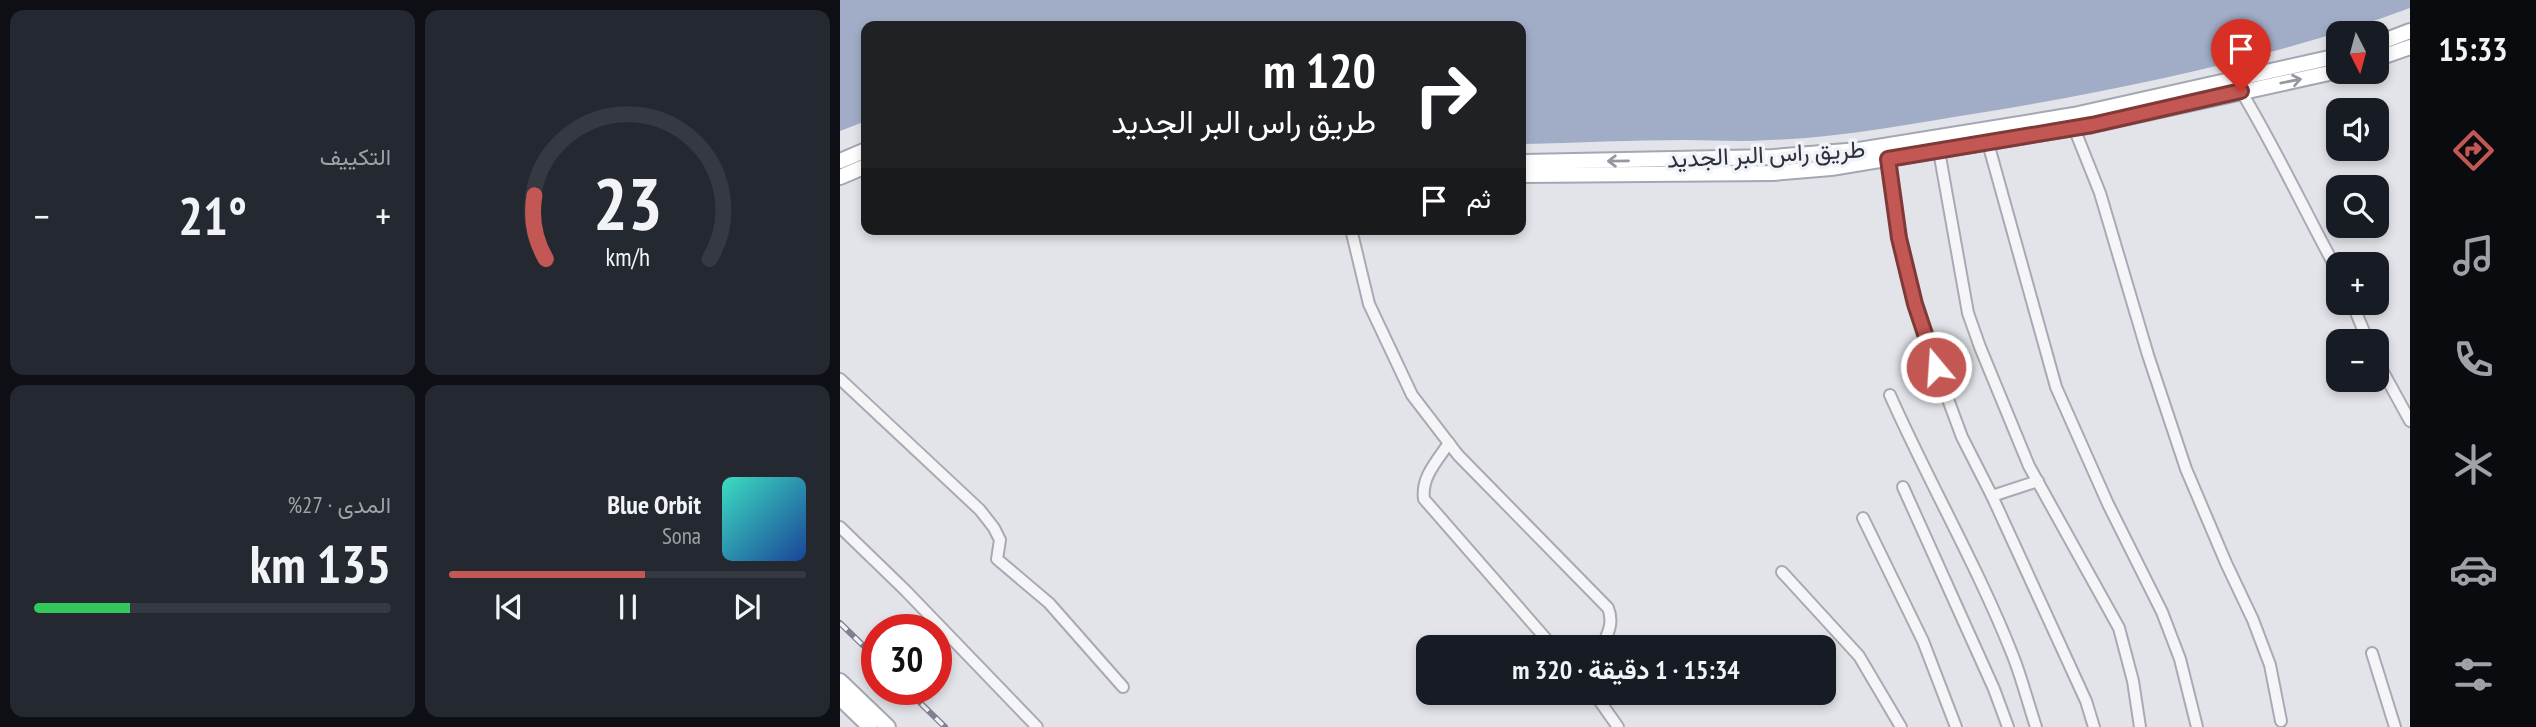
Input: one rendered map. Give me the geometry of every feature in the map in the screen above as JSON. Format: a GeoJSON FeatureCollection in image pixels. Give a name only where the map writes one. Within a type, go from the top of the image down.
{"type":"FeatureCollection","features":[{"type":"Feature","properties":{"kind":"main road"},"geometry":{"type":"LineString","coordinates":[[2389,39],[2410,31]]}},
{"type":"Feature","properties":{"kind":"main road"},"geometry":{"type":"LineString","coordinates":[[2389,54],[2410,47]]}},
{"type":"Feature","properties":{"kind":"main road","name":"طريق راس البر الجديد"},"geometry":{"type":"LineString","coordinates":[[1526,174],[1549,169],[1859,150],[2074,115],[2326,59]]}},
{"type":"Feature","properties":{"kind":"main road","name":"طريق راس البر الجديد"},"geometry":{"type":"LineString","coordinates":[[1526,163],[1549,169],[1773,173],[1831,168],[2074,128],[2326,73]]}},
{"type":"Feature","properties":{"kind":"main road"},"geometry":{"type":"LineString","coordinates":[[840,161],[861,152]]}},
{"type":"Feature","properties":{"kind":"main road"},"geometry":{"type":"LineString","coordinates":[[840,177],[861,168]]}},
{"type":"Feature","properties":{"kind":"main road"},"geometry":{"type":"LineString","coordinates":[[840,681],[888,727]]}},
{"type":"Feature","properties":{"kind":"main road"},"geometry":{"type":"LineString","coordinates":[[840,698],[870,727]]}},
{"type":"Feature","properties":{"kind":"street"},"geometry":{"type":"LineString","coordinates":[[2241,91],[2260,122],[2327,252]]}},
{"type":"Feature","properties":{"kind":"street"},"geometry":{"type":"LineString","coordinates":[[2074,128],[2100,193],[2144,343],[2186,469],[2253,620],[2270,665],[2281,721]]}},
{"type":"Feature","properties":{"kind":"street"},"geometry":{"type":"LineString","coordinates":[[1988,143],[2056,387],[2108,504],[2162,612],[2180,659],[2197,727]]}},
{"type":"Feature","properties":{"kind":"street"},"geometry":{"type":"LineString","coordinates":[[1939,151],[1968,313],[1997,391],[2038,481],[2119,628],[2133,681],[2140,727]]}},
{"type":"Feature","properties":{"kind":"street"},"geometry":{"type":"LineString","coordinates":[[1888,159],[1899,238],[1915,304],[1936,367],[1962,437],[2086,701],[2094,727]]}},
{"type":"Feature","properties":{"kind":"street"},"geometry":{"type":"LineString","coordinates":[[1352,235],[1369,304],[1412,395],[1449,443],[1608,608],[1612,618],[1608,635]]}},
{"type":"Feature","properties":{"kind":"street"},"geometry":{"type":"LineString","coordinates":[[840,379],[980,510],[1000,540],[997,559],[1049,603],[1123,687]]}},
{"type":"Feature","properties":{"kind":"street"},"geometry":{"type":"LineString","coordinates":[[2389,383],[2410,421]]}},
{"type":"Feature","properties":{"kind":"street"},"geometry":{"type":"LineString","coordinates":[[1890,395],[2008,642],[2036,727]]}},
{"type":"Feature","properties":{"kind":"street"},"geometry":{"type":"LineString","coordinates":[[1449,443],[1425,479],[1422,487],[1424,499],[1543,635]]}},
{"type":"Feature","properties":{"kind":"street"},"geometry":{"type":"LineString","coordinates":[[1992,496],[2038,481]]}},
{"type":"Feature","properties":{"kind":"street"},"geometry":{"type":"LineString","coordinates":[[1903,487],[1994,689],[2008,727]]}},
{"type":"Feature","properties":{"kind":"street"},"geometry":{"type":"LineString","coordinates":[[1863,518],[1923,641],[1955,727]]}},
{"type":"Feature","properties":{"kind":"street"},"geometry":{"type":"LineString","coordinates":[[840,527],[923,608],[1037,727]]}},
{"type":"Feature","properties":{"kind":"street"},"geometry":{"type":"LineString","coordinates":[[1783,572],[1859,656],[1901,727]]}},
{"type":"Feature","properties":{"kind":"street"},"geometry":{"type":"LineString","coordinates":[[2372,653],[2395,727]]}},
{"type":"Feature","properties":{"kind":"street"},"geometry":{"type":"LineString","coordinates":[[1602,705],[1618,727]]}},
{"type":"Feature","properties":{"kind":"water"},"geometry":{"type":"Polygon","coordinates":[[[840,0],[2410,0],[2410,8],[2372,21],[2326,21],[2326,36],[2305,43],[2143,83],[1874,130],[1758,141],[1664,140],[1526,144],[1526,21],[861,21],[861,123],[840,131],[840,0]]]}},
{"type":"Feature","properties":{"kind":"railway"},"geometry":{"type":"LineString","coordinates":[[840,623],[861,643]]}},
{"type":"Feature","properties":{"kind":"railway"},"geometry":{"type":"LineString","coordinates":[[922,705],[945,727]]}},
{"type":"Feature","properties":{"kind":"route"},"geometry":{"type":"LineString","coordinates":[[1936,367],[1915,304],[1899,238],[1888,159],[2092,125],[2241,91]]}}]}
